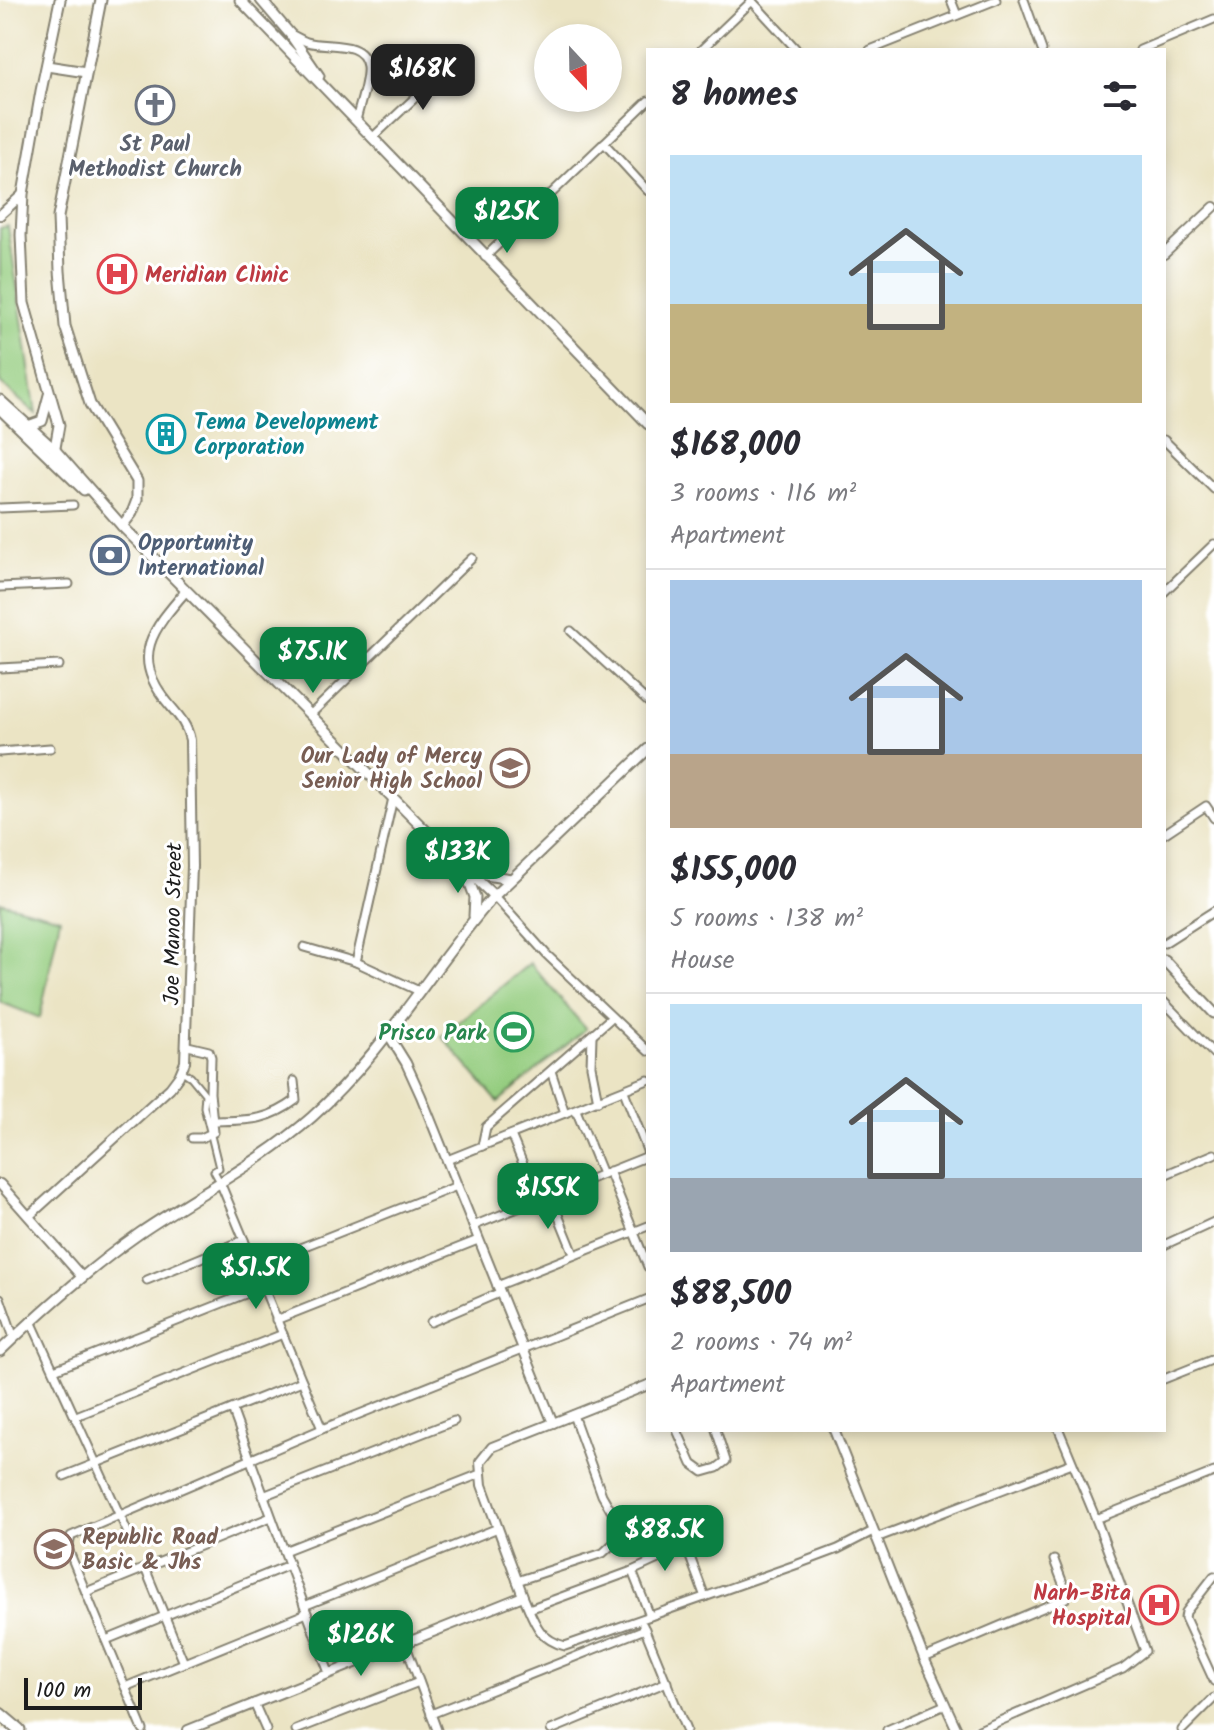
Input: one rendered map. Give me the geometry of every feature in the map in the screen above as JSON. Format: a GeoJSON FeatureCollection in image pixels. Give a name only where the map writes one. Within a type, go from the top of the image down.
{"type":"FeatureCollection","features":[{"type":"Feature","properties":{"kind":"highway"},"geometry":{"type":"LineString","coordinates":[[0,1714],[19,1730]]}},
{"type":"Feature","properties":{"kind":"main road"},"geometry":{"type":"LineString","coordinates":[[54,455],[59,425],[24,303],[21,235],[23,194],[60,0]]}},
{"type":"Feature","properties":{"kind":"main road"},"geometry":{"type":"LineString","coordinates":[[101,0],[58,217],[60,271],[65,326],[85,390],[137,481],[137,500],[122,526]]}},
{"type":"Feature","properties":{"kind":"main road"},"geometry":{"type":"LineString","coordinates":[[240,0],[646,422]]}},
{"type":"Feature","properties":{"kind":"main road"},"geometry":{"type":"LineString","coordinates":[[261,0],[290,34],[343,108]]}},
{"type":"Feature","properties":{"kind":"main road"},"geometry":{"type":"LineString","coordinates":[[47,66],[86,72]]}},
{"type":"Feature","properties":{"kind":"main road"},"geometry":{"type":"LineString","coordinates":[[28,426],[42,421],[49,395]]}},
{"type":"Feature","properties":{"kind":"main road"},"geometry":{"type":"LineString","coordinates":[[0,400],[54,455]]}},
{"type":"Feature","properties":{"kind":"main road"},"geometry":{"type":"LineString","coordinates":[[0,409],[107,506],[122,526],[186,591],[494,896]]}},
{"type":"Feature","properties":{"kind":"main road"},"geometry":{"type":"LineString","coordinates":[[0,1351],[82,1277],[138,1234],[285,1139],[347,1084],[494,896],[646,751]]}},
{"type":"Feature","properties":{"kind":"main road"},"geometry":{"type":"LineString","coordinates":[[462,867],[511,879]]}},
{"type":"Feature","properties":{"kind":"main road"},"geometry":{"type":"LineString","coordinates":[[462,867],[469,876],[475,897],[473,920]]}},
{"type":"Feature","properties":{"kind":"main road"},"geometry":{"type":"LineString","coordinates":[[1166,962],[1214,1013]]}},
{"type":"Feature","properties":{"kind":"street"},"geometry":{"type":"LineString","coordinates":[[703,48],[751,0],[795,48]]}},
{"type":"Feature","properties":{"kind":"street"},"geometry":{"type":"LineString","coordinates":[[951,0],[957,15]]}},
{"type":"Feature","properties":{"kind":"street"},"geometry":{"type":"LineString","coordinates":[[875,48],[996,0]]}},
{"type":"Feature","properties":{"kind":"street"},"geometry":{"type":"LineString","coordinates":[[1024,0],[1041,48]]}},
{"type":"Feature","properties":{"kind":"street"},"geometry":{"type":"LineString","coordinates":[[1145,48],[1214,19]]}},
{"type":"Feature","properties":{"kind":"street"},"geometry":{"type":"LineString","coordinates":[[290,34],[308,43],[353,48],[361,54],[367,63],[367,76],[356,121]]}},
{"type":"Feature","properties":{"kind":"street"},"geometry":{"type":"LineString","coordinates":[[372,138],[452,63]]}},
{"type":"Feature","properties":{"kind":"street"},"geometry":{"type":"LineString","coordinates":[[485,257],[646,103]]}},
{"type":"Feature","properties":{"kind":"street"},"geometry":{"type":"LineString","coordinates":[[604,143],[646,189]]}},
{"type":"Feature","properties":{"kind":"street"},"geometry":{"type":"LineString","coordinates":[[0,215],[23,194]]}},
{"type":"Feature","properties":{"kind":"street"},"geometry":{"type":"LineString","coordinates":[[1166,252],[1214,207]]}},
{"type":"Feature","properties":{"kind":"street"},"geometry":{"type":"LineString","coordinates":[[1166,442],[1214,489]]}},
{"type":"Feature","properties":{"kind":"street"},"geometry":{"type":"LineString","coordinates":[[0,508],[73,505]]}},
{"type":"Feature","properties":{"kind":"street"},"geometry":{"type":"LineString","coordinates":[[1166,590],[1214,544]]}},
{"type":"Feature","properties":{"kind":"street"},"geometry":{"type":"LineString","coordinates":[[310,715],[472,558]]}},
{"type":"Feature","properties":{"kind":"street"},"geometry":{"type":"LineString","coordinates":[[0,587],[69,584]]}},
{"type":"Feature","properties":{"kind":"street","name":"Joe Manoo Street"},"geometry":{"type":"LineString","coordinates":[[29,1216],[170,1088],[182,1071],[188,1046],[192,866],[190,740],[179,716],[156,688],[148,668],[147,648],[153,631],[186,591]]}},
{"type":"Feature","properties":{"kind":"street"},"geometry":{"type":"LineString","coordinates":[[571,631],[646,700]]}},
{"type":"Feature","properties":{"kind":"street"},"geometry":{"type":"LineString","coordinates":[[0,668],[59,665]]}},
{"type":"Feature","properties":{"kind":"street"},"geometry":{"type":"LineString","coordinates":[[0,752],[50,748]]}},
{"type":"Feature","properties":{"kind":"street"},"geometry":{"type":"LineString","coordinates":[[356,962],[393,798]]}},
{"type":"Feature","properties":{"kind":"street"},"geometry":{"type":"LineString","coordinates":[[1166,833],[1206,806],[1214,818]]}},
{"type":"Feature","properties":{"kind":"street"},"geometry":{"type":"LineString","coordinates":[[494,896],[547,955],[646,1049]]}},
{"type":"Feature","properties":{"kind":"street"},"geometry":{"type":"LineString","coordinates":[[1166,942],[1214,911]]}},
{"type":"Feature","properties":{"kind":"street"},"geometry":{"type":"LineString","coordinates":[[304,947],[356,962],[419,991]]}},
{"type":"Feature","properties":{"kind":"street"},"geometry":{"type":"LineString","coordinates":[[1166,1004],[1214,1054]]}},
{"type":"Feature","properties":{"kind":"street"},"geometry":{"type":"LineString","coordinates":[[482,1146],[486,1127],[611,1018]]}},
{"type":"Feature","properties":{"kind":"street"},"geometry":{"type":"LineString","coordinates":[[388,1034],[411,1073],[553,1423]]}},
{"type":"Feature","properties":{"kind":"street"},"geometry":{"type":"LineString","coordinates":[[592,1036],[591,1066],[598,1101]]}},
{"type":"Feature","properties":{"kind":"street"},"geometry":{"type":"LineString","coordinates":[[188,1046],[209,1051],[211,1057],[214,1132],[211,1135]]}},
{"type":"Feature","properties":{"kind":"street"},"geometry":{"type":"LineString","coordinates":[[182,1071],[205,1094],[204,1107],[219,1168],[214,1171],[322,1429]]}},
{"type":"Feature","properties":{"kind":"street"},"geometry":{"type":"LineString","coordinates":[[551,1071],[565,1113]]}},
{"type":"Feature","properties":{"kind":"street"},"geometry":{"type":"LineString","coordinates":[[212,1121],[257,1120],[283,1110],[296,1100],[294,1081]]}},
{"type":"Feature","properties":{"kind":"street"},"geometry":{"type":"LineString","coordinates":[[447,1160],[646,1081]]}},
{"type":"Feature","properties":{"kind":"street"},"geometry":{"type":"LineString","coordinates":[[624,1091],[646,1149]]}},
{"type":"Feature","properties":{"kind":"street"},"geometry":{"type":"LineString","coordinates":[[576,1110],[646,1262]]}},
{"type":"Feature","properties":{"kind":"street"},"geometry":{"type":"LineString","coordinates":[[192,1138],[211,1135]]}},
{"type":"Feature","properties":{"kind":"street"},"geometry":{"type":"LineString","coordinates":[[511,1135],[538,1200]]}},
{"type":"Feature","properties":{"kind":"street"},"geometry":{"type":"LineString","coordinates":[[1166,1174],[1214,1154]]}},
{"type":"Feature","properties":{"kind":"street"},"geometry":{"type":"LineString","coordinates":[[473,1226],[646,1155]]}},
{"type":"Feature","properties":{"kind":"street"},"geometry":{"type":"LineString","coordinates":[[0,1184],[82,1277]]}},
{"type":"Feature","properties":{"kind":"street"},"geometry":{"type":"LineString","coordinates":[[254,1266],[457,1186]]}},
{"type":"Feature","properties":{"kind":"street"},"geometry":{"type":"LineString","coordinates":[[550,1195],[574,1254]]}},
{"type":"Feature","properties":{"kind":"street"},"geometry":{"type":"LineString","coordinates":[[1166,1244],[1214,1222]]}},
{"type":"Feature","properties":{"kind":"street"},"geometry":{"type":"LineString","coordinates":[[431,1322],[574,1254],[646,1227]]}},
{"type":"Feature","properties":{"kind":"street"},"geometry":{"type":"LineString","coordinates":[[147,1280],[244,1240]]}},
{"type":"Feature","properties":{"kind":"street"},"geometry":{"type":"LineString","coordinates":[[276,1320],[478,1240]]}},
{"type":"Feature","properties":{"kind":"street"},"geometry":{"type":"LineString","coordinates":[[54,1370],[263,1287]]}},
{"type":"Feature","properties":{"kind":"street"},"geometry":{"type":"LineString","coordinates":[[0,1298],[14,1338]]}},
{"type":"Feature","properties":{"kind":"street"},"geometry":{"type":"LineString","coordinates":[[143,1730],[68,1549],[68,1542],[77,1531],[646,1300]]}},
{"type":"Feature","properties":{"kind":"street"},"geometry":{"type":"LineString","coordinates":[[31,1321],[132,1542]]}},
{"type":"Feature","properties":{"kind":"street"},"geometry":{"type":"LineString","coordinates":[[76,1416],[283,1334]]}},
{"type":"Feature","properties":{"kind":"street"},"geometry":{"type":"LineString","coordinates":[[1166,1378],[1214,1359]]}},
{"type":"Feature","properties":{"kind":"street"},"geometry":{"type":"LineString","coordinates":[[64,1476],[302,1381]]}},
{"type":"Feature","properties":{"kind":"street"},"geometry":{"type":"LineString","coordinates":[[646,1386],[492,1447],[480,1462],[480,1474],[517,1581],[541,1634],[549,1642],[565,1646],[1072,1463]]}},
{"type":"Feature","properties":{"kind":"street"},"geometry":{"type":"LineString","coordinates":[[232,1409],[329,1673]]}},
{"type":"Feature","properties":{"kind":"street"},"geometry":{"type":"LineString","coordinates":[[573,1415],[602,1495],[625,1535]]}},
{"type":"Feature","properties":{"kind":"street"},"geometry":{"type":"LineString","coordinates":[[263,1496],[454,1421]]}},
{"type":"Feature","properties":{"kind":"street"},"geometry":{"type":"LineString","coordinates":[[678,1432],[692,1464],[703,1472],[717,1468],[726,1461],[717,1432]]}},
{"type":"Feature","properties":{"kind":"street"},"geometry":{"type":"LineString","coordinates":[[835,1432],[924,1658],[957,1730]]}},
{"type":"Feature","properties":{"kind":"street"},"geometry":{"type":"LineString","coordinates":[[979,1730],[1123,1668],[1145,1651],[1060,1432]]}},
{"type":"Feature","properties":{"kind":"street"},"geometry":{"type":"LineString","coordinates":[[1096,1519],[1214,1472]]}},
{"type":"Feature","properties":{"kind":"street"},"geometry":{"type":"LineString","coordinates":[[284,1551],[480,1474]]}},
{"type":"Feature","properties":{"kind":"street"},"geometry":{"type":"LineString","coordinates":[[86,1592],[271,1517]]}},
{"type":"Feature","properties":{"kind":"street"},"geometry":{"type":"LineString","coordinates":[[517,1581],[597,1556],[625,1535],[634,1524],[673,1524],[680,1530],[705,1597]]}},
{"type":"Feature","properties":{"kind":"street"},"geometry":{"type":"LineString","coordinates":[[125,1687],[498,1528]]}},
{"type":"Feature","properties":{"kind":"street"},"geometry":{"type":"LineString","coordinates":[[529,1609],[632,1571],[686,1546]]}},
{"type":"Feature","properties":{"kind":"street"},"geometry":{"type":"LineString","coordinates":[[924,1658],[1066,1598],[1054,1560]]}},
{"type":"Feature","properties":{"kind":"street"},"geometry":{"type":"LineString","coordinates":[[106,1640],[289,1565]]}},
{"type":"Feature","properties":{"kind":"street"},"geometry":{"type":"LineString","coordinates":[[145,1568],[184,1663]]}},
{"type":"Feature","properties":{"kind":"street"},"geometry":{"type":"LineString","coordinates":[[632,1571],[646,1618],[645,1629],[686,1730]]}},
{"type":"Feature","properties":{"kind":"street"},"geometry":{"type":"LineString","coordinates":[[1214,1576],[1186,1612],[1185,1618],[1214,1681]]}},
{"type":"Feature","properties":{"kind":"street"},"geometry":{"type":"LineString","coordinates":[[188,1730],[523,1596]]}},
{"type":"Feature","properties":{"kind":"street"},"geometry":{"type":"LineString","coordinates":[[431,1714],[645,1629]]}},
{"type":"Feature","properties":{"kind":"street"},"geometry":{"type":"LineString","coordinates":[[405,1643],[436,1730]]}},
{"type":"Feature","properties":{"kind":"street"},"geometry":{"type":"LineString","coordinates":[[296,1730],[419,1682]]}},
{"type":"Feature","properties":{"kind":"street"},"geometry":{"type":"LineString","coordinates":[[551,1730],[667,1682]]}},
{"type":"Feature","properties":{"kind":"street"},"geometry":{"type":"LineString","coordinates":[[1182,1730],[1214,1698]]}},
{"type":"Feature","properties":{"kind":"street"},"geometry":{"type":"LineString","coordinates":[[254,1703],[266,1730]]}},
{"type":"Feature","properties":{"kind":"street"},"geometry":{"type":"LineString","coordinates":[[887,1730],[945,1705]]}},
{"type":"Feature","properties":{"kind":"green space"},"geometry":{"type":"Polygon","coordinates":[[[8,226],[36,414],[0,383],[0,228],[8,226]]]}},
{"type":"Feature","properties":{"kind":"green space"},"geometry":{"type":"Polygon","coordinates":[[[0,902],[60,918],[40,1018],[0,1002],[0,902]]]}},
{"type":"Feature","properties":{"kind":"green space","name":"Prisco Park"},"geometry":{"type":"Polygon","coordinates":[[[530,963],[586,1029],[498,1102],[442,1036],[530,963]]]}},
{"type":"Feature","properties":{"kind":"place","name":"St Paul Methodist Church"},"geometry":{"type":"Point","coordinates":[155,105]}},
{"type":"Feature","properties":{"kind":"place","name":"Meridian Clinic"},"geometry":{"type":"Point","coordinates":[117,274]}},
{"type":"Feature","properties":{"kind":"place","name":"Tema Development Corporation"},"geometry":{"type":"Point","coordinates":[166,434]}},
{"type":"Feature","properties":{"kind":"place","name":"Opportunity International"},"geometry":{"type":"Point","coordinates":[110,555]}},
{"type":"Feature","properties":{"kind":"place","name":"Our Lady of Mercy Senior High School"},"geometry":{"type":"Point","coordinates":[510,768]}},
{"type":"Feature","properties":{"kind":"place","name":"Prisco Park"},"geometry":{"type":"Point","coordinates":[514,1032]}},
{"type":"Feature","properties":{"kind":"place","name":"Republic Road Basic & Jhs"},"geometry":{"type":"Point","coordinates":[54,1549]}},
{"type":"Feature","properties":{"kind":"place","name":"Narh-Bita Hospital"},"geometry":{"type":"Point","coordinates":[1159,1605]}}]}
